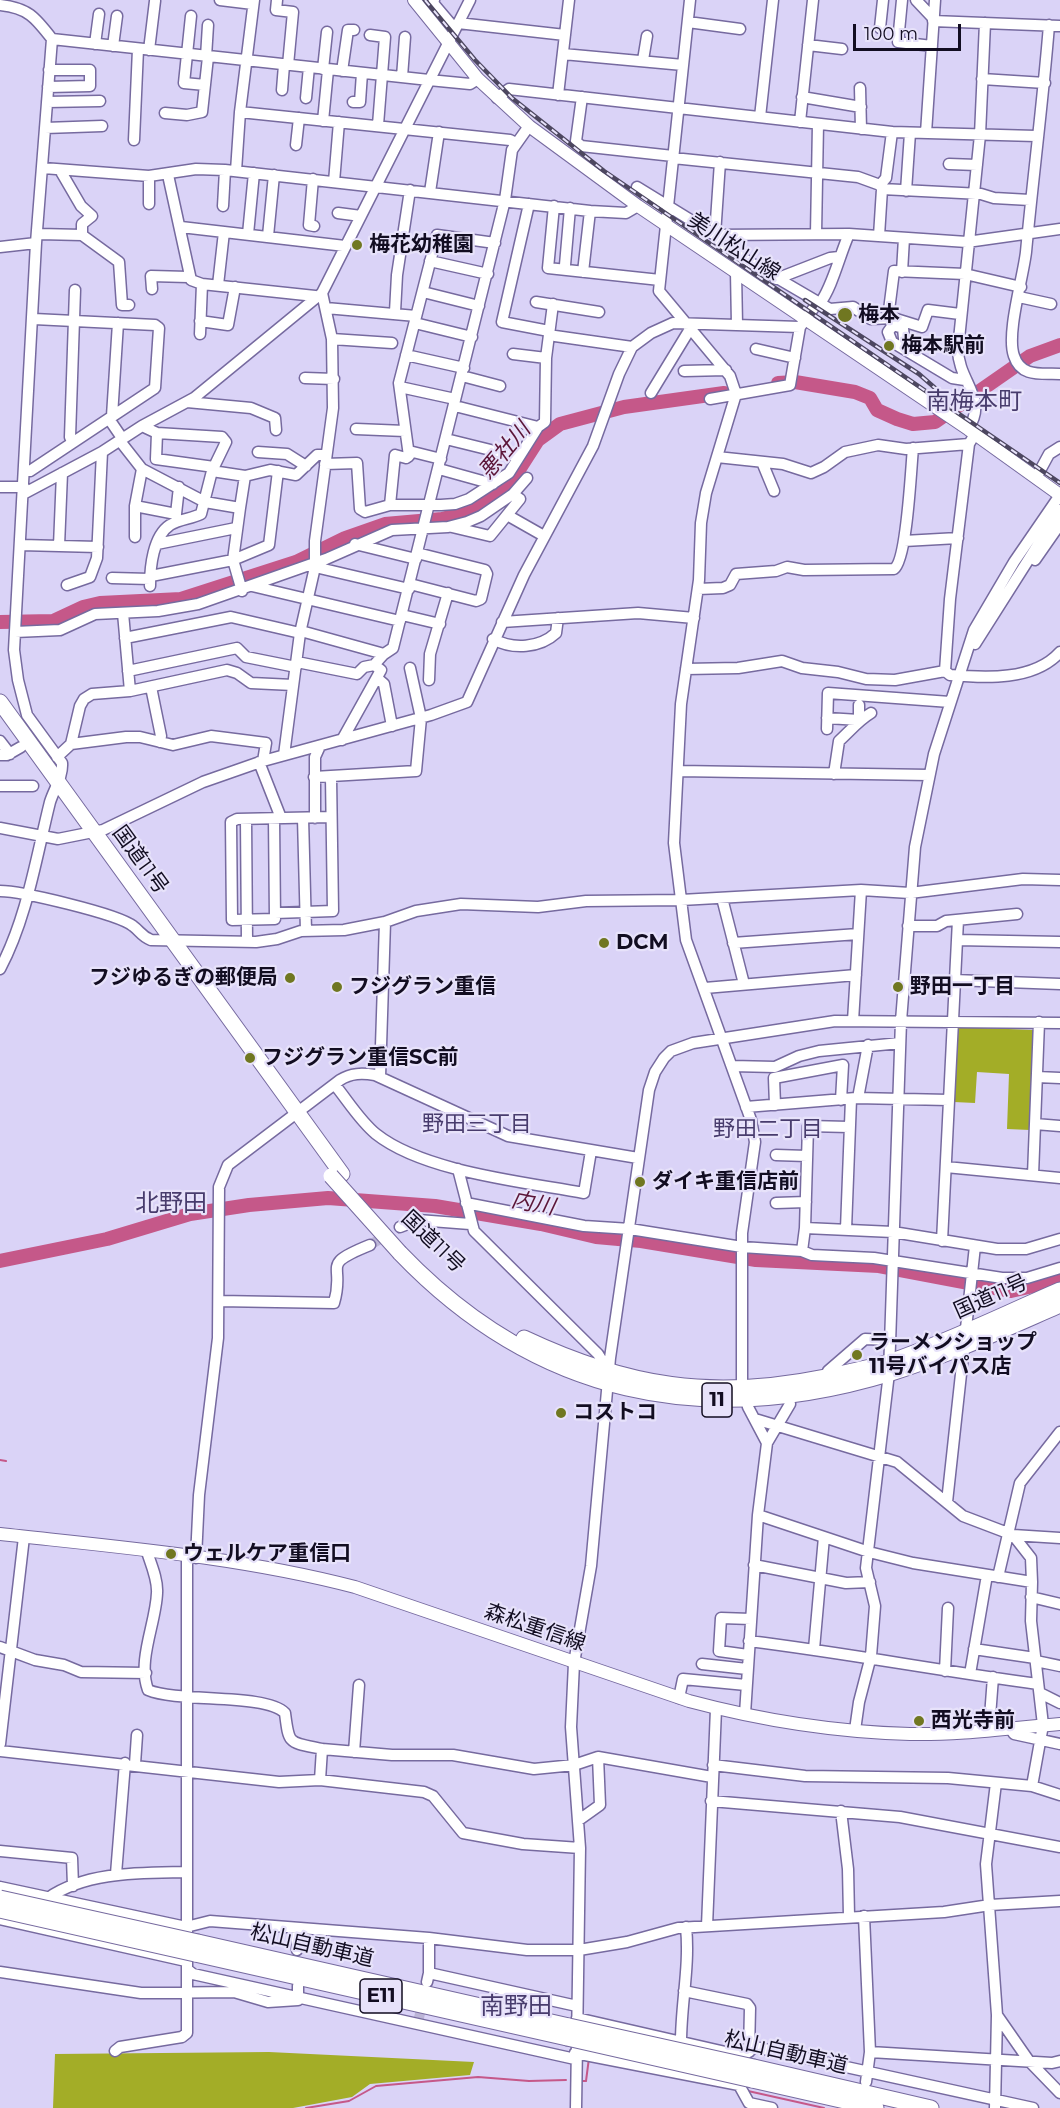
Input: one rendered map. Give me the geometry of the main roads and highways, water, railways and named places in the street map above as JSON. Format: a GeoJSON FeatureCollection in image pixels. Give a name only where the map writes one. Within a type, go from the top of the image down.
{"type":"FeatureCollection","features":[{"type":"Feature","properties":{"kind":"highway","name":"国道11号"},"geometry":{"type":"LineString","coordinates":[[0,702],[56,786],[336,1175],[403,1250],[501,1326],[608,1378],[676,1397],[744,1394],[782,1396],[889,1368],[1060,1305]]}},
{"type":"Feature","properties":{"kind":"highway","name":"国道11号"},"geometry":{"type":"LineString","coordinates":[[0,718],[10,752],[56,786]]}},
{"type":"Feature","properties":{"kind":"highway","name":"国道11号"},"geometry":{"type":"LineString","coordinates":[[966,1339],[1060,1290]]}},
{"type":"Feature","properties":{"kind":"highway","name":"国道11号"},"geometry":{"type":"LineString","coordinates":[[744,1394],[829,1376],[889,1368]]}},
{"type":"Feature","properties":{"kind":"highway","name":"松山自動車道"},"geometry":{"type":"LineString","coordinates":[[0,1898],[191,1957]]}},
{"type":"Feature","properties":{"kind":"highway","name":"松山自動車道"},"geometry":{"type":"LineString","coordinates":[[0,1910],[191,1957],[571,2027],[753,2073],[876,2108]]}},
{"type":"Feature","properties":{"kind":"highway","name":"松山自動車道"},"geometry":{"type":"LineString","coordinates":[[753,2073],[931,2108]]}},
{"type":"Feature","properties":{"kind":"main road","name":"美川松山線"},"geometry":{"type":"LineString","coordinates":[[414,0],[478,79],[529,126],[638,206],[736,272],[803,323],[1060,495]]}},
{"type":"Feature","properties":{"kind":"main road","name":"森松重信線"},"geometry":{"type":"LineString","coordinates":[[0,1534],[192,1557],[314,1576],[355,1587],[574,1663],[716,1709],[855,1730],[910,1734],[1060,1724]]}},
{"type":"Feature","properties":{"kind":"waterway","name":"悪社川"},"geometry":{"type":"LineString","coordinates":[[778,383],[795,382],[855,392],[870,398],[877,410],[897,419],[913,424],[935,422],[1030,356],[1060,345]]}},
{"type":"Feature","properties":{"kind":"waterway","name":"悪社川"},"geometry":{"type":"LineString","coordinates":[[0,622],[53,621],[83,607],[100,603],[181,599],[296,562],[345,538],[385,524],[442,519],[472,511],[506,490],[538,440],[560,424],[624,407],[724,393]]}},
{"type":"Feature","properties":{"kind":"waterway","name":"内川"},"geometry":{"type":"LineString","coordinates":[[0,1261],[107,1239],[190,1214],[249,1205],[328,1198],[435,1206],[541,1224],[596,1237],[641,1241],[756,1260],[879,1266],[1011,1291],[1060,1277]]}},
{"type":"Feature","properties":{"kind":"waterway"},"geometry":{"type":"LineString","coordinates":[[0,1460],[6,1461]]}},
{"type":"Feature","properties":{"kind":"waterway"},"geometry":{"type":"LineString","coordinates":[[583,2081],[586,2081],[589,2058]]}},
{"type":"Feature","properties":{"kind":"waterway"},"geometry":{"type":"LineString","coordinates":[[306,2108],[349,2101],[376,2086],[478,2077],[529,2081],[566,2080]]}},
{"type":"Feature","properties":{"kind":"waterway"},"geometry":{"type":"LineString","coordinates":[[748,2091],[824,2108]]}},
{"type":"Feature","properties":{"kind":"tunnel"},"geometry":{"type":"LineString","coordinates":[[370,1245],[400,1227]]}},
{"type":"Feature","properties":{"kind":"tunnel"},"geometry":{"type":"LineString","coordinates":[[419,2018],[423,2000]]}},
{"type":"Feature","properties":{"kind":"railway"},"geometry":{"type":"LineString","coordinates":[[425,0],[475,60],[512,98],[604,171],[1060,483]]}},
{"type":"Feature","properties":{"kind":"railway"},"geometry":{"type":"LineString","coordinates":[[805,300],[919,374],[943,395]]}},
{"type":"Feature","properties":{"kind":"place","name":"梅花幼稚園"},"geometry":{"type":"Point","coordinates":[357,245]}},
{"type":"Feature","properties":{"kind":"place","name":"梅本"},"geometry":{"type":"Point","coordinates":[845,315]}},
{"type":"Feature","properties":{"kind":"place","name":"梅本駅前"},"geometry":{"type":"Point","coordinates":[889,346]}},
{"type":"Feature","properties":{"kind":"place","name":"DCM"},"geometry":{"type":"Point","coordinates":[604,943]}},
{"type":"Feature","properties":{"kind":"place","name":"フジゆるぎの郵便局"},"geometry":{"type":"Point","coordinates":[290,978]}},
{"type":"Feature","properties":{"kind":"place","name":"フジグラン重信"},"geometry":{"type":"Point","coordinates":[337,987]}},
{"type":"Feature","properties":{"kind":"place","name":"野田一丁目"},"geometry":{"type":"Point","coordinates":[898,987]}},
{"type":"Feature","properties":{"kind":"place","name":"フジグラン重信SC前"},"geometry":{"type":"Point","coordinates":[250,1058]}},
{"type":"Feature","properties":{"kind":"place","name":"ダイキ重信店前"},"geometry":{"type":"Point","coordinates":[640,1182]}},
{"type":"Feature","properties":{"kind":"place","name":"ラーメンショップ 11号バイパス店"},"geometry":{"type":"Point","coordinates":[857,1355]}},
{"type":"Feature","properties":{"kind":"place","name":"コストコ"},"geometry":{"type":"Point","coordinates":[561,1413]}},
{"type":"Feature","properties":{"kind":"place","name":"ウェルケア重信口"},"geometry":{"type":"Point","coordinates":[171,1554]}},
{"type":"Feature","properties":{"kind":"place","name":"西光寺前"},"geometry":{"type":"Point","coordinates":[919,1721]}},
{"type":"Feature","properties":{"kind":"district","name":"南梅本町"},"geometry":{"type":"Point","coordinates":[974,402]}},
{"type":"Feature","properties":{"kind":"district","name":"野田三丁目"},"geometry":{"type":"Point","coordinates":[477,1125]}},
{"type":"Feature","properties":{"kind":"district","name":"野田二丁目"},"geometry":{"type":"Point","coordinates":[768,1130]}},
{"type":"Feature","properties":{"kind":"district","name":"北野田"},"geometry":{"type":"Point","coordinates":[171,1204]}},
{"type":"Feature","properties":{"kind":"district","name":"南野田"},"geometry":{"type":"Point","coordinates":[516,2007]}}]}
